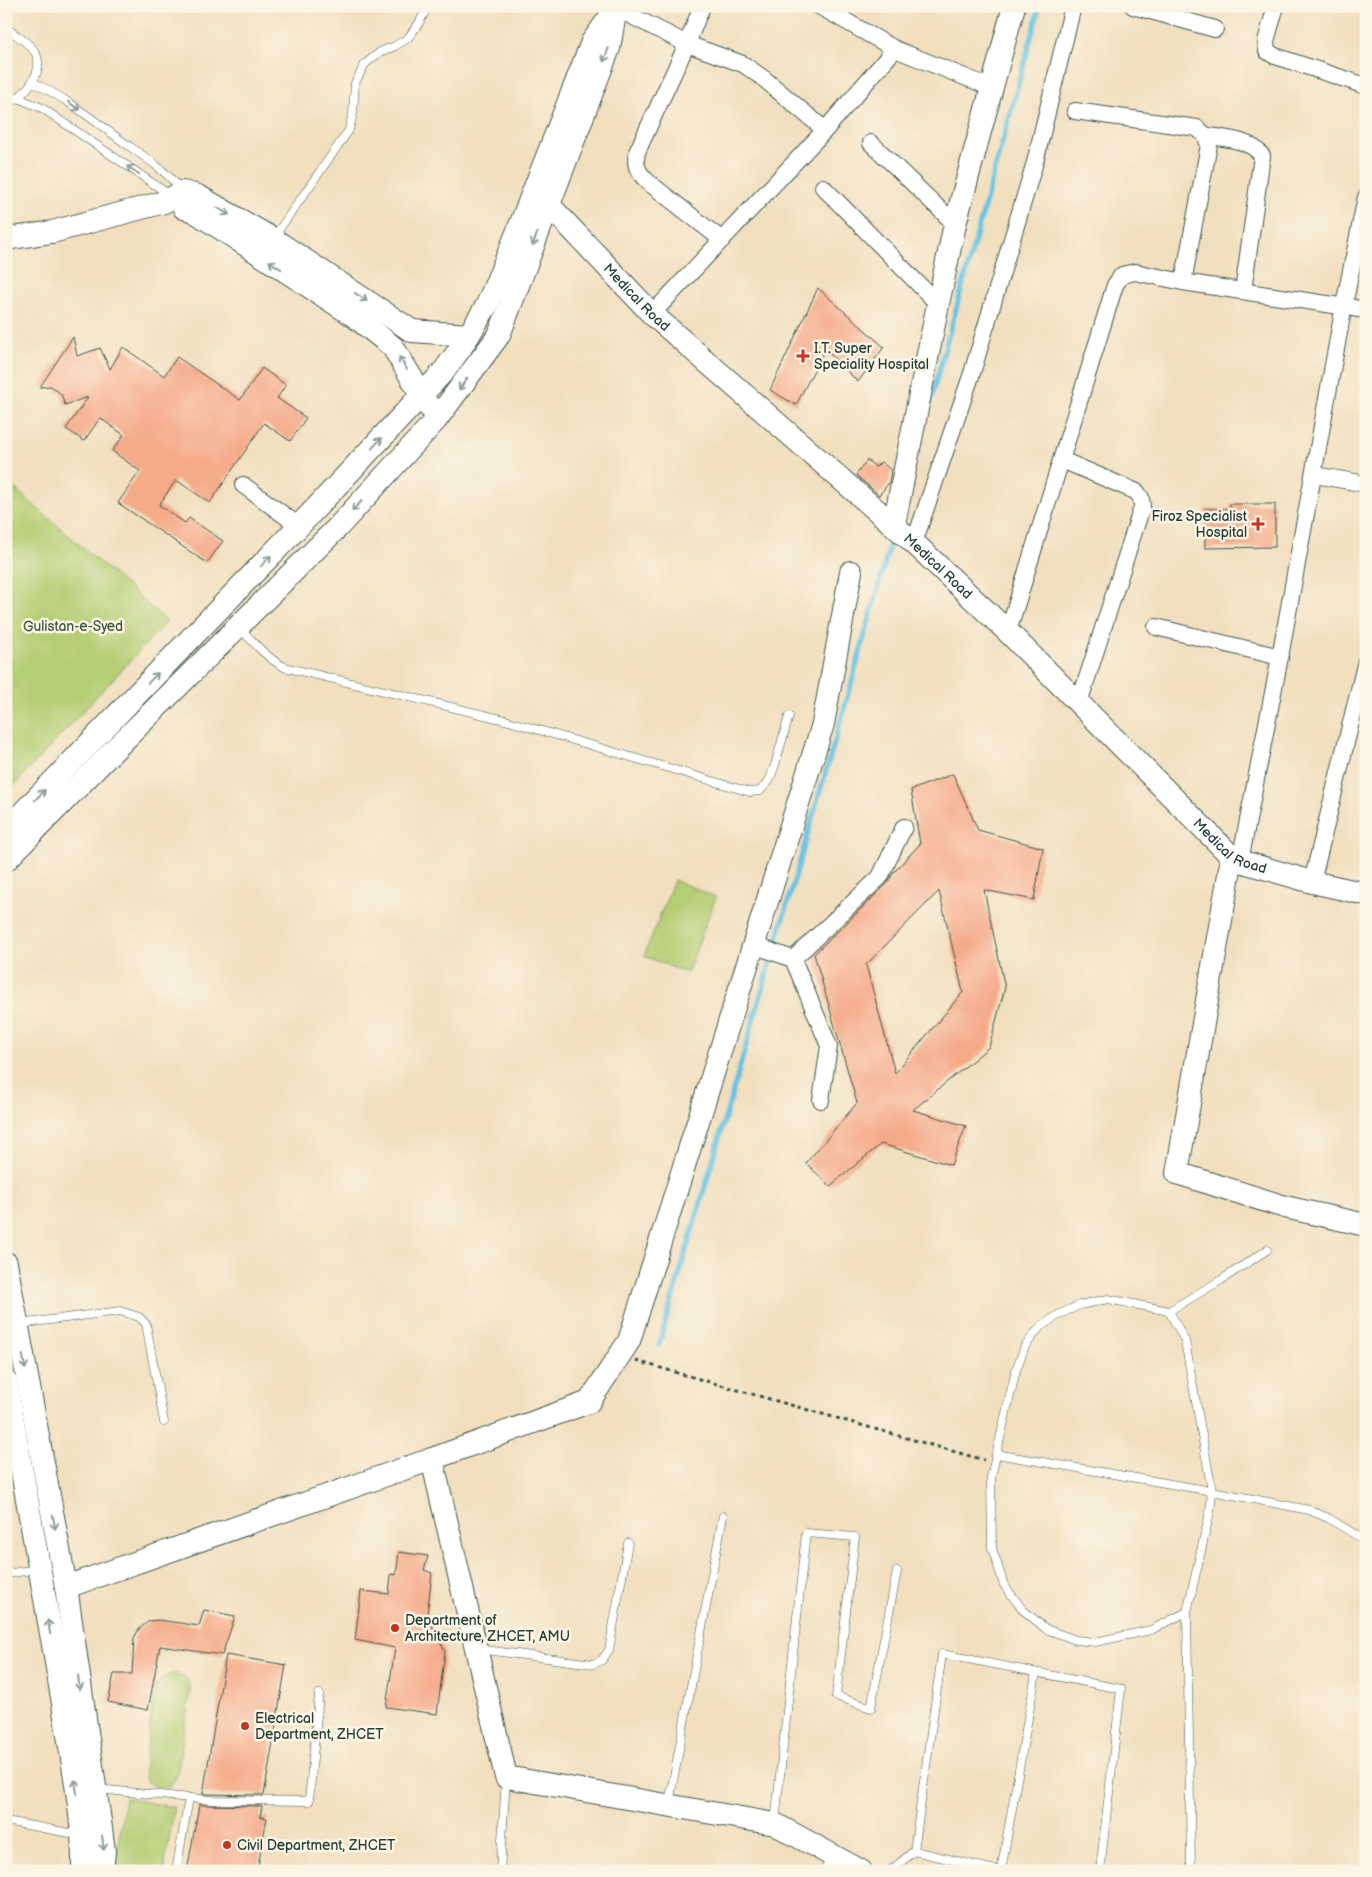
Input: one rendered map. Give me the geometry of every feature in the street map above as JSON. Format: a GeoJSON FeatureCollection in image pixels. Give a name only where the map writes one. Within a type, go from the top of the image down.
{"type":"FeatureCollection","features":[{"type":"Feature","properties":{"kind":"street"},"geometry":{"type":"LineString","coordinates":[[702,6],[687,44],[637,152],[635,163],[639,173],[648,182],[722,240]]}},
{"type":"Feature","properties":{"kind":"street"},"geometry":{"type":"LineString","coordinates":[[894,524],[955,224],[1014,6]]}},
{"type":"Feature","properties":{"kind":"street"},"geometry":{"type":"LineString","coordinates":[[914,543],[972,373],[1035,162],[1073,6]]}},
{"type":"Feature","properties":{"kind":"street"},"geometry":{"type":"LineString","coordinates":[[1133,6],[1215,29]]}},
{"type":"Feature","properties":{"kind":"street"},"geometry":{"type":"LineString","coordinates":[[1276,6],[1266,41],[1267,50],[1275,56],[1366,86]]}},
{"type":"Feature","properties":{"kind":"street"},"geometry":{"type":"LineString","coordinates":[[9,843],[299,526],[444,371],[469,335],[487,304],[541,198],[609,48],[616,7],[687,44],[743,64],[763,78],[825,130]]}},
{"type":"Feature","properties":{"kind":"street"},"geometry":{"type":"LineString","coordinates":[[826,8],[895,49],[992,88]]}},
{"type":"Feature","properties":{"kind":"street"},"geometry":{"type":"LineString","coordinates":[[652,314],[825,130],[895,49]]}},
{"type":"Feature","properties":{"kind":"street"},"geometry":{"type":"LineString","coordinates":[[1075,111],[1197,128],[1206,135],[1249,144],[1257,148],[1262,156],[1243,291]]}},
{"type":"Feature","properties":{"kind":"street"},"geometry":{"type":"LineString","coordinates":[[1183,282],[1209,145],[1206,135]]}},
{"type":"Feature","properties":{"kind":"street"},"geometry":{"type":"LineString","coordinates":[[871,143],[955,224]]}},
{"type":"Feature","properties":{"kind":"street"},"geometry":{"type":"LineString","coordinates":[[823,187],[938,304]]}},
{"type":"Feature","properties":{"kind":"street"},"geometry":{"type":"LineString","coordinates":[[6,239],[52,232],[173,197],[198,196],[272,239],[412,331],[469,335]]}},
{"type":"Feature","properties":{"kind":"street"},"geometry":{"type":"LineString","coordinates":[[173,197],[354,316],[393,347],[436,420]]}},
{"type":"Feature","properties":{"kind":"street"},"geometry":{"type":"LineString","coordinates":[[1366,197],[1344,305],[1315,475],[1280,657],[1236,859],[1177,1173],[1284,1207],[1366,1225]]}},
{"type":"Feature","properties":{"kind":"street"},"geometry":{"type":"LineString","coordinates":[[9,843],[238,626],[337,528],[436,420],[499,335],[541,198]]}},
{"type":"Feature","properties":{"kind":"street","name":"Medical Road"},"geometry":{"type":"LineString","coordinates":[[541,198],[652,314],[894,524],[1008,632],[1236,859],[1312,882],[1366,894]]}},
{"type":"Feature","properties":{"kind":"street"},"geometry":{"type":"LineString","coordinates":[[1008,632],[1115,285],[1122,275],[1135,272],[1183,282],[1344,305],[1366,310]]}},
{"type":"Feature","properties":{"kind":"street"},"geometry":{"type":"LineString","coordinates":[[1062,460],[1137,492],[1141,498],[1142,507],[1079,703]]}},
{"type":"Feature","properties":{"kind":"street"},"geometry":{"type":"LineString","coordinates":[[1315,475],[1366,484]]}},
{"type":"Feature","properties":{"kind":"street"},"geometry":{"type":"LineString","coordinates":[[243,485],[299,526]]}},
{"type":"Feature","properties":{"kind":"street"},"geometry":{"type":"LineString","coordinates":[[66,1587],[589,1402],[629,1341],[823,724],[851,572]]}},
{"type":"Feature","properties":{"kind":"street"},"geometry":{"type":"LineString","coordinates":[[1156,627],[1280,657]]}},
{"type":"Feature","properties":{"kind":"street"},"geometry":{"type":"LineString","coordinates":[[1312,882],[1366,661]]}},
{"type":"Feature","properties":{"kind":"street"},"geometry":{"type":"LineString","coordinates":[[793,959],[880,877],[904,827]]}},
{"type":"Feature","properties":{"kind":"street"},"geometry":{"type":"LineString","coordinates":[[754,945],[793,959],[829,1046],[821,1100]]}},
{"type":"Feature","properties":{"kind":"street"},"geometry":{"type":"LineString","coordinates":[[6,1263],[66,1587],[104,1852],[102,1871]]}},
{"type":"Feature","properties":{"kind":"street"},"geometry":{"type":"LineString","coordinates":[[6,1382],[62,1701],[82,1835],[83,1871]]}},
{"type":"Feature","properties":{"kind":"street"},"geometry":{"type":"LineString","coordinates":[[432,1459],[506,1778],[775,1824],[828,1863],[861,1871]]}},
{"type":"Feature","properties":{"kind":"lane"},"geometry":{"type":"LineString","coordinates":[[272,239],[349,130],[353,113],[355,82],[365,64],[380,52],[408,38],[428,6]]}},
{"type":"Feature","properties":{"kind":"lane"},"geometry":{"type":"LineString","coordinates":[[6,28],[34,51],[37,57],[37,65],[32,82],[18,98],[6,104]]}},
{"type":"Feature","properties":{"kind":"lane"},"geometry":{"type":"LineString","coordinates":[[32,82],[55,93],[172,177],[173,197]]}},
{"type":"Feature","properties":{"kind":"lane"},"geometry":{"type":"LineString","coordinates":[[18,98],[42,108],[173,197]]}},
{"type":"Feature","properties":{"kind":"lane"},"geometry":{"type":"LineString","coordinates":[[238,626],[260,650],[284,667],[505,720],[750,792],[760,791],[769,780],[789,716]]}},
{"type":"Feature","properties":{"kind":"lane"},"geometry":{"type":"LineString","coordinates":[[1187,1612],[1151,1630],[1096,1642],[1076,1640],[1046,1629],[1023,1610],[1004,1585],[992,1548],[991,1477],[994,1463],[1016,1370],[1025,1346],[1041,1326],[1060,1314],[1080,1306],[1108,1299],[1169,1311],[1267,1250]]}},
{"type":"Feature","properties":{"kind":"lane"},"geometry":{"type":"LineString","coordinates":[[17,1324],[120,1311],[139,1317],[146,1324],[164,1422]]}},
{"type":"Feature","properties":{"kind":"lane"},"geometry":{"type":"LineString","coordinates":[[1169,1311],[1185,1341],[1212,1491],[1210,1512],[1187,1612],[1191,1871]]}},
{"type":"Feature","properties":{"kind":"lane"},"geometry":{"type":"LineString","coordinates":[[996,1454],[1212,1491],[1309,1510],[1328,1518],[1366,1541]]}},
{"type":"Feature","properties":{"kind":"lane"},"geometry":{"type":"LineString","coordinates":[[668,1805],[723,1516]]}},
{"type":"Feature","properties":{"kind":"lane"},"geometry":{"type":"LineString","coordinates":[[775,1824],[806,1534],[855,1537],[836,1696],[871,1708],[896,1571]]}},
{"type":"Feature","properties":{"kind":"lane"},"geometry":{"type":"LineString","coordinates":[[476,1648],[593,1664],[602,1660],[609,1650],[628,1543]]}},
{"type":"Feature","properties":{"kind":"lane"},"geometry":{"type":"LineString","coordinates":[[6,1574],[39,1568]]}},
{"type":"Feature","properties":{"kind":"lane"},"geometry":{"type":"LineString","coordinates":[[890,1871],[914,1851],[942,1654],[1120,1689],[1100,1871]]}},
{"type":"Feature","properties":{"kind":"lane"},"geometry":{"type":"LineString","coordinates":[[914,1851],[1001,1871],[1036,1673]]}},
{"type":"Feature","properties":{"kind":"lane"},"geometry":{"type":"LineString","coordinates":[[94,1789],[212,1800],[309,1801],[319,1694]]}},
{"type":"Feature","properties":{"kind":"lane"},"geometry":{"type":"LineString","coordinates":[[500,1871],[506,1778]]}},
{"type":"Feature","properties":{"kind":"lane"},"geometry":{"type":"LineString","coordinates":[[176,1871],[188,1798]]}},
{"type":"Feature","properties":{"kind":"lane"},"geometry":{"type":"LineString","coordinates":[[6,1821],[82,1835]]}},
{"type":"Feature","properties":{"kind":"path"},"geometry":{"type":"LineString","coordinates":[[619,1356],[994,1463]]}},
{"type":"Feature","properties":{"kind":"green space","name":"Gulistan-e-Syed"},"geometry":{"type":"Polygon","coordinates":[[[6,481],[167,621],[6,794],[6,481]]]}},
{"type":"Feature","properties":{"kind":"green space"},"geometry":{"type":"Polygon","coordinates":[[[674,880],[716,897],[687,973],[644,956],[674,880]]]}},
{"type":"Feature","properties":{"kind":"green space"},"geometry":{"type":"Polygon","coordinates":[[[171,1674],[185,1678],[189,1683],[190,1692],[177,1776],[171,1785],[159,1788],[146,1781],[144,1771],[155,1687],[163,1678],[171,1674]]]}},
{"type":"Feature","properties":{"kind":"green space"},"geometry":{"type":"Polygon","coordinates":[[[125,1798],[174,1807],[164,1871],[114,1871],[125,1798]]]}},
{"type":"Feature","properties":{"kind":"building"},"geometry":{"type":"Polygon","coordinates":[[[818,288],[884,347],[858,382],[825,349],[796,405],[770,390],[818,288]]]}},
{"type":"Feature","properties":{"kind":"building"},"geometry":{"type":"Polygon","coordinates":[[[73,337],[77,356],[100,348],[110,369],[123,347],[164,376],[177,357],[240,400],[262,368],[286,385],[277,398],[306,418],[290,441],[264,423],[210,503],[176,480],[159,505],[185,523],[189,518],[223,541],[207,563],[118,503],[140,471],[112,451],[124,435],[100,418],[84,441],[66,429],[88,397],[65,405],[61,394],[51,386],[40,387],[73,337]]]}},
{"type":"Feature","properties":{"kind":"building"},"geometry":{"type":"Polygon","coordinates":[[[867,460],[876,467],[881,462],[891,470],[889,483],[879,495],[856,475],[867,460]]]}},
{"type":"Feature","properties":{"kind":"building"},"geometry":{"type":"Polygon","coordinates":[[[1230,504],[1275,504],[1275,547],[1205,548],[1205,509],[1230,509],[1230,504]]]}},
{"type":"Feature","properties":{"kind":"building"},"geometry":{"type":"Polygon","coordinates":[[[953,774],[978,830],[1043,848],[1034,900],[984,890],[1005,988],[989,1047],[913,1110],[966,1126],[951,1165],[881,1144],[830,1186],[806,1163],[857,1103],[814,954],[887,884],[894,872],[920,844],[911,790],[953,774]],[[939,891],[866,965],[895,1073],[963,992],[939,891]]]}},
{"type":"Feature","properties":{"kind":"building","name":"Department of Architecture, ZHCET, AMU"},"geometry":{"type":"Polygon","coordinates":[[[399,1552],[428,1556],[424,1570],[432,1573],[427,1615],[445,1651],[437,1714],[386,1707],[395,1648],[355,1640],[361,1591],[389,1594],[391,1574],[396,1575],[399,1552]]]}},
{"type":"Feature","properties":{"kind":"building"},"geometry":{"type":"Polygon","coordinates":[[[204,1610],[235,1616],[222,1655],[160,1646],[148,1710],[108,1702],[114,1674],[132,1674],[134,1638],[139,1629],[149,1621],[159,1620],[199,1626],[204,1610]]]}},
{"type":"Feature","properties":{"kind":"building","name":"Electrical Department, ZHCET"},"geometry":{"type":"Polygon","coordinates":[[[226,1655],[286,1665],[264,1795],[203,1794],[226,1655]]]}},
{"type":"Feature","properties":{"kind":"building","name":"Civil Department, ZHCET"},"geometry":{"type":"Polygon","coordinates":[[[199,1805],[262,1806],[260,1817],[267,1818],[257,1871],[187,1871],[199,1805]]]}},
{"type":"Feature","properties":{"kind":"waterway"},"geometry":{"type":"LineString","coordinates":[[928,410],[1040,6]]}},
{"type":"Feature","properties":{"kind":"waterway"},"geometry":{"type":"LineString","coordinates":[[659,1345],[849,692],[893,534]]}},
{"type":"Feature","properties":{"kind":"place","name":"I.T. Super Speciality Hospital"},"geometry":{"type":"Point","coordinates":[803,356]}},
{"type":"Feature","properties":{"kind":"place","name":"Firoz Specialist Hospital"},"geometry":{"type":"Point","coordinates":[1258,524]}},
{"type":"Feature","properties":{"kind":"place","name":"Department of Architecture, ZHCET, AMU"},"geometry":{"type":"Point","coordinates":[395,1628]}},
{"type":"Feature","properties":{"kind":"place","name":"Electrical Department, ZHCET"},"geometry":{"type":"Point","coordinates":[245,1726]}},
{"type":"Feature","properties":{"kind":"place","name":"Civil Department, ZHCET"},"geometry":{"type":"Point","coordinates":[227,1845]}}]}
